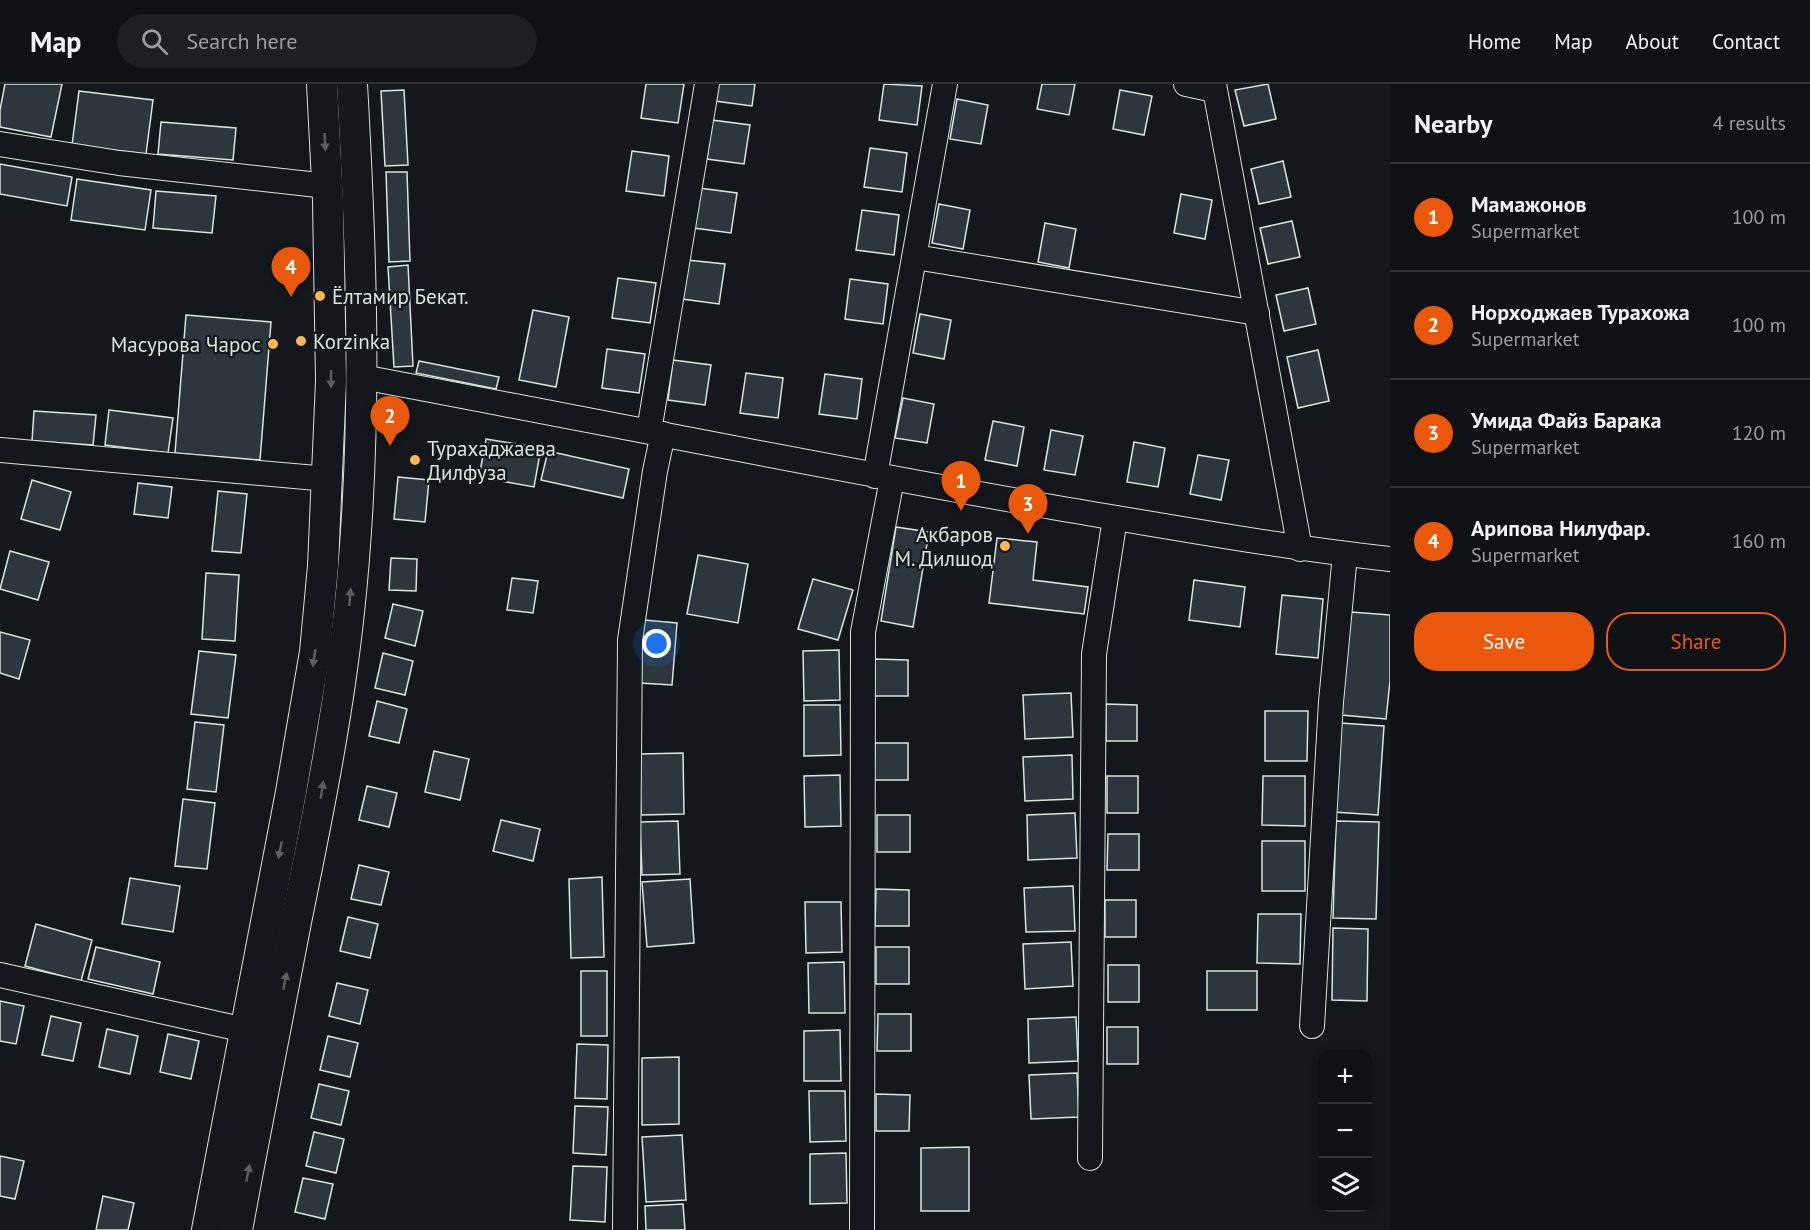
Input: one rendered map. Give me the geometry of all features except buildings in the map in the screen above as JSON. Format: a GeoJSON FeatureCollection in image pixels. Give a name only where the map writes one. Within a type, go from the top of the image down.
{"type":"FeatureCollection","features":[{"type":"Feature","properties":{"kind":"main road"},"geometry":{"type":"LineString","coordinates":[[207,1230],[291,792],[315,652],[323,567],[331,381],[327,186],[322,84]]}},
{"type":"Feature","properties":{"kind":"main road"},"geometry":{"type":"LineString","coordinates":[[237,1230],[321,799],[343,665],[353,569],[359,483],[362,377],[359,207],[351,84]]}},
{"type":"Feature","properties":{"kind":"street"},"geometry":{"type":"LineString","coordinates":[[625,1230],[630,640],[655,471],[656,432],[707,84]]}},
{"type":"Feature","properties":{"kind":"street"},"geometry":{"type":"LineString","coordinates":[[862,1230],[863,632],[915,257],[945,84]]}},
{"type":"Feature","properties":{"kind":"street"},"geometry":{"type":"LineString","coordinates":[[1186,84],[1214,87],[1300,549]]}},
{"type":"Feature","properties":{"kind":"street"},"geometry":{"type":"LineString","coordinates":[[0,144],[119,164],[327,186]]}},
{"type":"Feature","properties":{"kind":"street"},"geometry":{"type":"LineString","coordinates":[[915,257],[1257,313]]}},
{"type":"Feature","properties":{"kind":"street"},"geometry":{"type":"LineString","coordinates":[[362,377],[656,432],[884,478],[1300,549],[1390,559]]}},
{"type":"Feature","properties":{"kind":"street"},"geometry":{"type":"LineString","coordinates":[[1,454],[328,479]]}},
{"type":"Feature","properties":{"kind":"street"},"geometry":{"type":"LineString","coordinates":[[1090,1158],[1094,654],[1115,518]]}},
{"type":"Feature","properties":{"kind":"street"},"geometry":{"type":"LineString","coordinates":[[1312,1026],[1331,702],[1345,554]]}},
{"type":"Feature","properties":{"kind":"street"},"geometry":{"type":"LineString","coordinates":[[0,975],[245,1030]]}},
{"type":"Feature","properties":{"kind":"place","name":"Ёлтамир Бекат."},"geometry":{"type":"Point","coordinates":[320,296]}},
{"type":"Feature","properties":{"kind":"place","name":"Арипова Нилуфар."},"geometry":{"type":"Point","coordinates":[291,297]}},
{"type":"Feature","properties":{"kind":"place","name":"Korzinka"},"geometry":{"type":"Point","coordinates":[301,341]}},
{"type":"Feature","properties":{"kind":"place","name":"Масурова Чарос"},"geometry":{"type":"Point","coordinates":[273,344]}},
{"type":"Feature","properties":{"kind":"place","name":"Норходжаев Турахожа"},"geometry":{"type":"Point","coordinates":[390,446]}},
{"type":"Feature","properties":{"kind":"place","name":"Турахаджаева Дилфуза"},"geometry":{"type":"Point","coordinates":[415,460]}},
{"type":"Feature","properties":{"kind":"place","name":"Мамажонов"},"geometry":{"type":"Point","coordinates":[961,511]}},
{"type":"Feature","properties":{"kind":"place","name":"Умида Файз Барака"},"geometry":{"type":"Point","coordinates":[1028,534]}},
{"type":"Feature","properties":{"kind":"place","name":"Акбаров М. Дилшод"},"geometry":{"type":"Point","coordinates":[1005,546]}}]}
